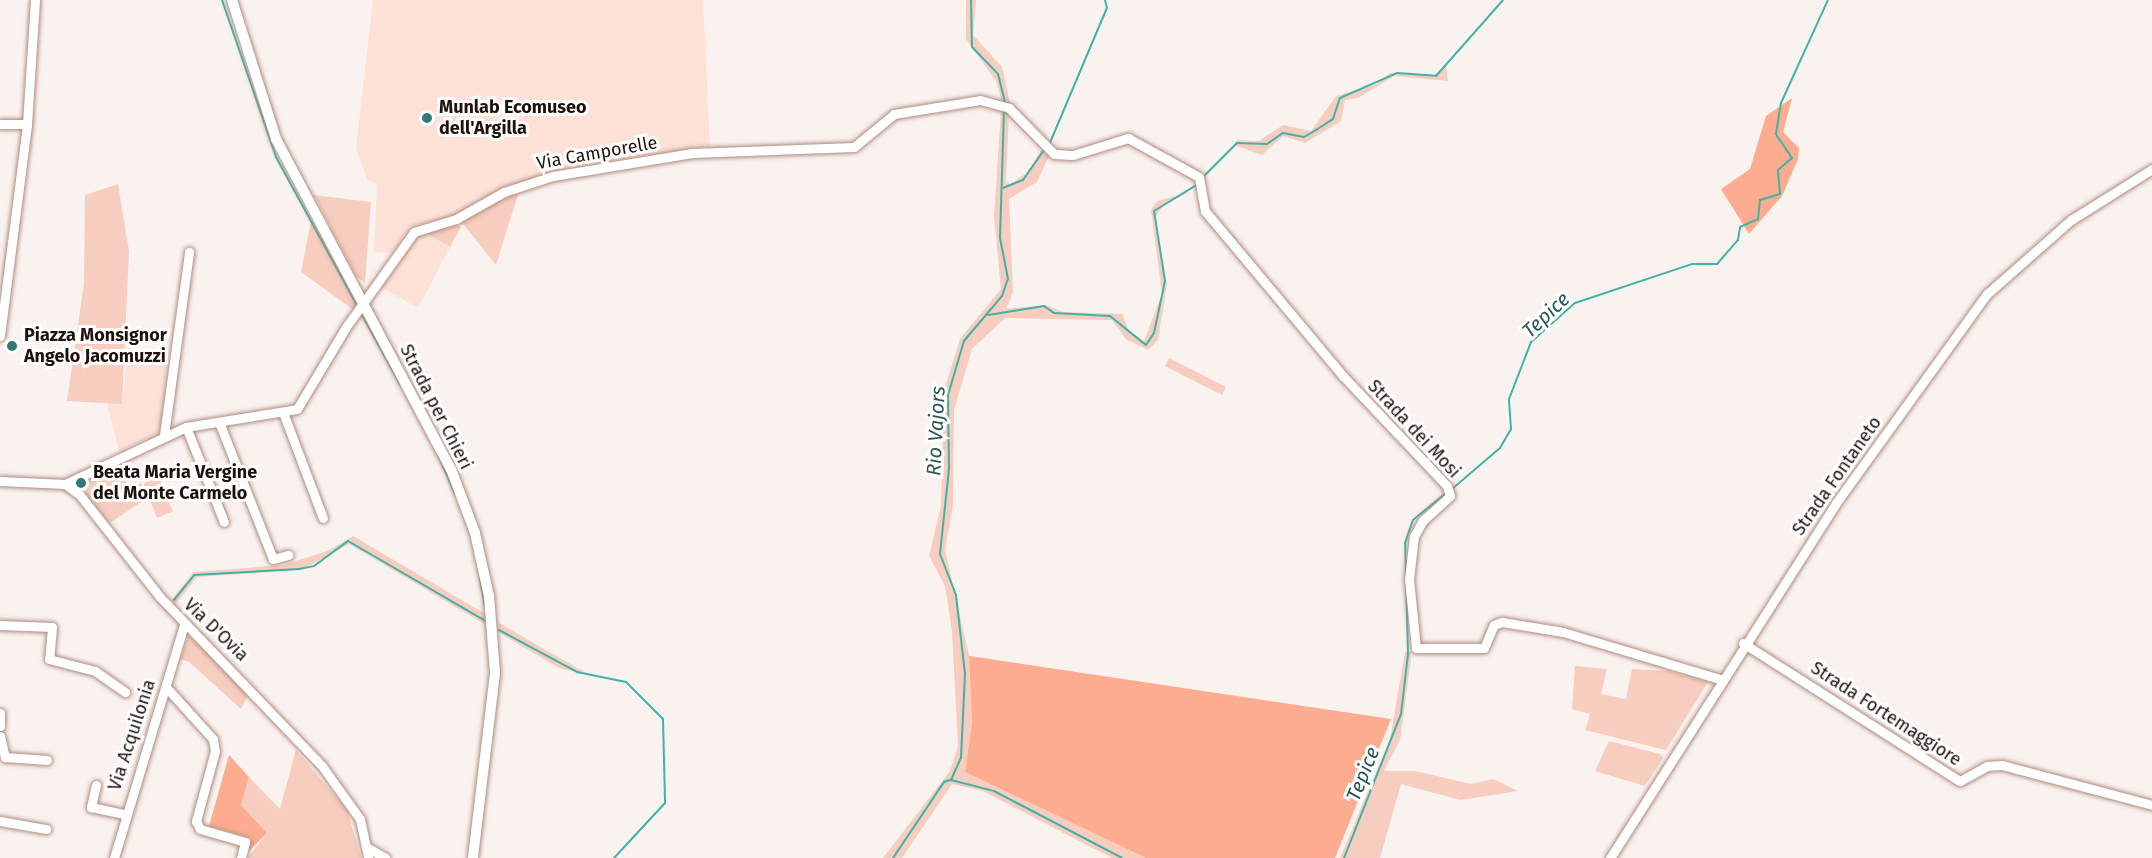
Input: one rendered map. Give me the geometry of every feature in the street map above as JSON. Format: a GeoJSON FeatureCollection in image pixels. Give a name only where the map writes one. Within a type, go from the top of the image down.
{"type":"FeatureCollection","features":[{"type":"Feature","properties":{"kind":"main road","name":"Strada per Chieri"},"geometry":{"type":"LineString","coordinates":[[232,0],[273,130],[451,469],[475,533],[489,596],[492,724],[473,858]]}},
{"type":"Feature","properties":{"kind":"street"},"geometry":{"type":"LineString","coordinates":[[0,336],[27,124],[35,0]]}},
{"type":"Feature","properties":{"kind":"street","name":"Via Camporelle"},"geometry":{"type":"LineString","coordinates":[[284,415],[306,398],[364,305],[414,232],[456,219],[534,180],[692,153],[854,147],[894,114],[910,109],[980,100],[1004,106],[1026,128]]}},
{"type":"Feature","properties":{"kind":"street"},"geometry":{"type":"LineString","coordinates":[[0,124],[27,124]]}},
{"type":"Feature","properties":{"kind":"street","name":"Strada dei Mosi"},"geometry":{"type":"LineString","coordinates":[[1026,128],[1045,149],[1073,155],[1128,138],[1199,177],[1204,211],[1343,376],[1447,486],[1450,496],[1423,520],[1414,536],[1409,579],[1416,648],[1484,648],[1494,625],[1502,622],[1563,632],[1720,679]]}},
{"type":"Feature","properties":{"kind":"street","name":"Strada Fontaneto"},"geometry":{"type":"LineString","coordinates":[[1610,858],[1743,643],[1987,294],[2071,220],[2152,169]]}},
{"type":"Feature","properties":{"kind":"street"},"geometry":{"type":"LineString","coordinates":[[164,435],[189,252]]}},
{"type":"Feature","properties":{"kind":"street"},"geometry":{"type":"LineString","coordinates":[[0,481],[64,484],[164,435],[186,427],[284,415],[323,518]]}},
{"type":"Feature","properties":{"kind":"street"},"geometry":{"type":"LineString","coordinates":[[219,422],[273,559],[288,555]]}},
{"type":"Feature","properties":{"kind":"street"},"geometry":{"type":"LineString","coordinates":[[186,427],[224,522]]}},
{"type":"Feature","properties":{"kind":"street","name":"Via D'Ovia"},"geometry":{"type":"LineString","coordinates":[[64,484],[88,503],[184,624],[241,676],[322,766],[360,819],[368,853]]}},
{"type":"Feature","properties":{"kind":"street","name":"Via Acquilonia"},"geometry":{"type":"LineString","coordinates":[[114,858],[124,814],[184,624]]}},
{"type":"Feature","properties":{"kind":"street"},"geometry":{"type":"LineString","coordinates":[[0,625],[52,627],[49,659],[95,671],[125,692]]}},
{"type":"Feature","properties":{"kind":"street","name":"Strada Fortemaggiore"},"geometry":{"type":"LineString","coordinates":[[1743,643],[1960,781],[1987,766],[2002,765],[2152,805]]}},
{"type":"Feature","properties":{"kind":"street"},"geometry":{"type":"LineString","coordinates":[[165,687],[213,739],[215,751],[196,821],[200,829],[245,842],[241,858]]}},
{"type":"Feature","properties":{"kind":"street"},"geometry":{"type":"LineString","coordinates":[[0,713],[0,726]]}},
{"type":"Feature","properties":{"kind":"street"},"geometry":{"type":"LineString","coordinates":[[0,736],[5,757],[46,760]]}},
{"type":"Feature","properties":{"kind":"street"},"geometry":{"type":"LineString","coordinates":[[96,786],[91,807],[124,814]]}},
{"type":"Feature","properties":{"kind":"street"},"geometry":{"type":"LineString","coordinates":[[0,821],[46,829]]}},
{"type":"Feature","properties":{"kind":"street"},"geometry":{"type":"LineString","coordinates":[[368,853],[385,858]]}},
{"type":"Feature","properties":{"kind":"shaded area"},"geometry":{"type":"Polygon","coordinates":[[[373,0],[703,0],[710,146],[567,170],[458,216],[410,226],[392,253],[374,252],[377,185],[367,179],[356,148],[373,0]]]}},
{"type":"Feature","properties":{"kind":"shaded area"},"geometry":{"type":"Polygon","coordinates":[[[966,0],[976,0],[973,35],[1002,67],[1011,107],[1002,103],[996,81],[966,39],[966,0]]]}},
{"type":"Feature","properties":{"kind":"shaded area"},"geometry":{"type":"Polygon","coordinates":[[[1446,63],[1448,81],[1394,76],[1358,98],[1345,100],[1341,121],[1305,143],[1283,136],[1262,155],[1234,145],[1237,140],[1259,141],[1283,125],[1311,131],[1336,96],[1377,84],[1390,73],[1435,75],[1446,63]]]}},
{"type":"Feature","properties":{"kind":"shaded area"},"geometry":{"type":"Polygon","coordinates":[[[1792,98],[1783,132],[1799,148],[1798,159],[1782,196],[1749,234],[1721,189],[1750,169],[1766,116],[1792,98]]]}},
{"type":"Feature","properties":{"kind":"shaded area"},"geometry":{"type":"Polygon","coordinates":[[[1001,110],[1009,112],[1006,181],[1010,184],[1027,173],[1041,150],[1049,156],[1037,182],[1009,199],[1013,292],[1006,309],[1045,305],[1064,312],[1122,314],[1129,331],[1144,341],[1162,294],[1151,210],[1157,201],[1190,192],[1165,203],[1154,219],[1167,284],[1158,340],[1148,350],[1126,339],[1112,320],[1005,318],[972,349],[954,410],[953,506],[945,550],[969,656],[972,722],[965,772],[1146,858],[1112,858],[983,791],[952,784],[902,858],[883,858],[950,771],[958,746],[952,631],[945,586],[929,556],[941,506],[944,390],[960,339],[1001,289],[994,217],[1001,110]]]}},
{"type":"Feature","properties":{"kind":"shaded area"},"geometry":{"type":"Polygon","coordinates":[[[118,184],[129,251],[122,404],[67,401],[84,283],[85,195],[118,184]]]}},
{"type":"Feature","properties":{"kind":"shaded area"},"geometry":{"type":"Polygon","coordinates":[[[520,188],[496,265],[460,220],[520,188]]]}},
{"type":"Feature","properties":{"kind":"shaded area"},"geometry":{"type":"Polygon","coordinates":[[[314,195],[371,202],[365,283],[356,276],[314,195]]]}},
{"type":"Feature","properties":{"kind":"shaded area"},"geometry":{"type":"Polygon","coordinates":[[[311,221],[356,306],[355,311],[301,272],[311,221]]]}},
{"type":"Feature","properties":{"kind":"shaded area"},"geometry":{"type":"Polygon","coordinates":[[[454,223],[461,227],[450,247],[422,231],[454,223]]]}},
{"type":"Feature","properties":{"kind":"shaded area"},"geometry":{"type":"Polygon","coordinates":[[[422,231],[450,247],[418,308],[381,287],[422,231]]]}},
{"type":"Feature","properties":{"kind":"shaded area"},"geometry":{"type":"Polygon","coordinates":[[[128,352],[167,356],[165,412],[157,434],[119,451],[107,403],[122,403],[128,352]]]}},
{"type":"Feature","properties":{"kind":"shaded area"},"geometry":{"type":"Polygon","coordinates":[[[1169,358],[1226,387],[1222,395],[1165,366],[1169,358]]]}},
{"type":"Feature","properties":{"kind":"shaded area"},"geometry":{"type":"Polygon","coordinates":[[[118,465],[129,488],[141,483],[147,498],[110,523],[86,494],[87,480],[118,465]]]}},
{"type":"Feature","properties":{"kind":"shaded area"},"geometry":{"type":"Polygon","coordinates":[[[159,477],[173,511],[157,518],[143,483],[159,477]]]}},
{"type":"Feature","properties":{"kind":"shaded area"},"geometry":{"type":"Polygon","coordinates":[[[353,536],[487,615],[486,625],[349,544],[301,570],[197,577],[175,605],[171,600],[194,572],[284,565],[330,550],[353,536]]]}},
{"type":"Feature","properties":{"kind":"shaded area"},"geometry":{"type":"Polygon","coordinates":[[[499,623],[596,677],[559,668],[498,632],[499,623]]]}},
{"type":"Feature","properties":{"kind":"shaded area"},"geometry":{"type":"Polygon","coordinates":[[[189,636],[249,693],[241,709],[189,662],[180,659],[189,636]]]}},
{"type":"Feature","properties":{"kind":"shaded area"},"geometry":{"type":"Polygon","coordinates":[[[1412,651],[1400,740],[1384,771],[1415,771],[1471,784],[1493,779],[1518,791],[1460,800],[1401,784],[1380,858],[1340,858],[1390,739],[1405,652],[1412,651]]]}},
{"type":"Feature","properties":{"kind":"shaded area"},"geometry":{"type":"Polygon","coordinates":[[[969,656],[1391,719],[1335,858],[1146,858],[965,772],[972,722],[969,656]]]}},
{"type":"Feature","properties":{"kind":"shaded area"},"geometry":{"type":"Polygon","coordinates":[[[1575,666],[1607,669],[1601,694],[1626,699],[1632,669],[1668,671],[1708,682],[1666,750],[1585,730],[1590,714],[1572,709],[1575,666]]]}},
{"type":"Feature","properties":{"kind":"shaded area"},"geometry":{"type":"Polygon","coordinates":[[[1609,741],[1660,754],[1663,758],[1645,786],[1595,771],[1609,741]]]}},
{"type":"Feature","properties":{"kind":"shaded area"},"geometry":{"type":"Polygon","coordinates":[[[296,750],[347,810],[361,858],[248,858],[267,833],[241,805],[249,777],[280,809],[296,750]]]}},
{"type":"Feature","properties":{"kind":"shaded area"},"geometry":{"type":"Polygon","coordinates":[[[229,755],[249,777],[241,805],[267,833],[249,851],[251,838],[209,826],[229,755]]]}},
{"type":"Feature","properties":{"kind":"waterway"},"geometry":{"type":"LineString","coordinates":[[222,0],[276,157],[356,304]]}},
{"type":"Feature","properties":{"kind":"waterway","name":"Rio Vajors"},"geometry":{"type":"LineString","coordinates":[[971,0],[972,47],[998,74],[1006,105]]}},
{"type":"Feature","properties":{"kind":"waterway"},"geometry":{"type":"LineString","coordinates":[[1049,145],[1107,8],[1105,0]]}},
{"type":"Feature","properties":{"kind":"waterway"},"geometry":{"type":"LineString","coordinates":[[1203,177],[1237,143],[1267,144],[1283,133],[1304,137],[1333,119],[1340,98],[1397,73],[1436,76],[1503,0]]}},
{"type":"Feature","properties":{"kind":"waterway","name":"Tepice"},"geometry":{"type":"LineString","coordinates":[[1452,489],[1500,448],[1511,429],[1509,399],[1531,342],[1575,303],[1692,264],[1717,264],[1738,240],[1740,227],[1758,219],[1760,200],[1780,194],[1778,170],[1792,158],[1776,134],[1781,103],[1828,0]]}},
{"type":"Feature","properties":{"kind":"waterway","name":"Rio Vajors"},"geometry":{"type":"LineString","coordinates":[[951,780],[961,758],[965,674],[956,595],[940,554],[949,468],[948,395],[964,341],[1002,296],[1008,279],[1000,238],[1004,110]]}},
{"type":"Feature","properties":{"kind":"waterway"},"geometry":{"type":"LineString","coordinates":[[1003,188],[1023,180],[1045,149]]}},
{"type":"Feature","properties":{"kind":"waterway"},"geometry":{"type":"LineString","coordinates":[[988,315],[1044,306],[1054,313],[1110,316],[1146,345],[1154,333],[1165,281],[1154,211],[1198,184]]}},
{"type":"Feature","properties":{"kind":"waterway"},"geometry":{"type":"LineString","coordinates":[[362,315],[400,384]]}},
{"type":"Feature","properties":{"kind":"waterway"},"geometry":{"type":"LineString","coordinates":[[438,455],[455,494]]}},
{"type":"Feature","properties":{"kind":"waterway","name":"Tepice"},"geometry":{"type":"LineString","coordinates":[[1344,858],[1401,714],[1408,654],[1405,543],[1413,520],[1445,494]]}},
{"type":"Feature","properties":{"kind":"waterway"},"geometry":{"type":"LineString","coordinates":[[174,600],[194,575],[299,569],[314,566],[348,541],[487,622]]}},
{"type":"Feature","properties":{"kind":"waterway"},"geometry":{"type":"LineString","coordinates":[[480,579],[485,606]]}},
{"type":"Feature","properties":{"kind":"waterway"},"geometry":{"type":"LineString","coordinates":[[499,630],[577,672],[626,682],[663,719],[665,803],[614,858]]}},
{"type":"Feature","properties":{"kind":"waterway","name":"Tepice"},"geometry":{"type":"LineString","coordinates":[[893,858],[944,782],[951,780],[994,791],[1122,858]]}},
{"type":"Feature","properties":{"kind":"place","name":"Munlab Ecomuseo dell'Argilla"},"geometry":{"type":"Point","coordinates":[427,118]}},
{"type":"Feature","properties":{"kind":"place","name":"Piazza Monsignor Angelo Jacomuzzi"},"geometry":{"type":"Point","coordinates":[12,346]}},
{"type":"Feature","properties":{"kind":"place","name":"Beata Maria Vergine del Monte Carmelo"},"geometry":{"type":"Point","coordinates":[81,483]}}]}
